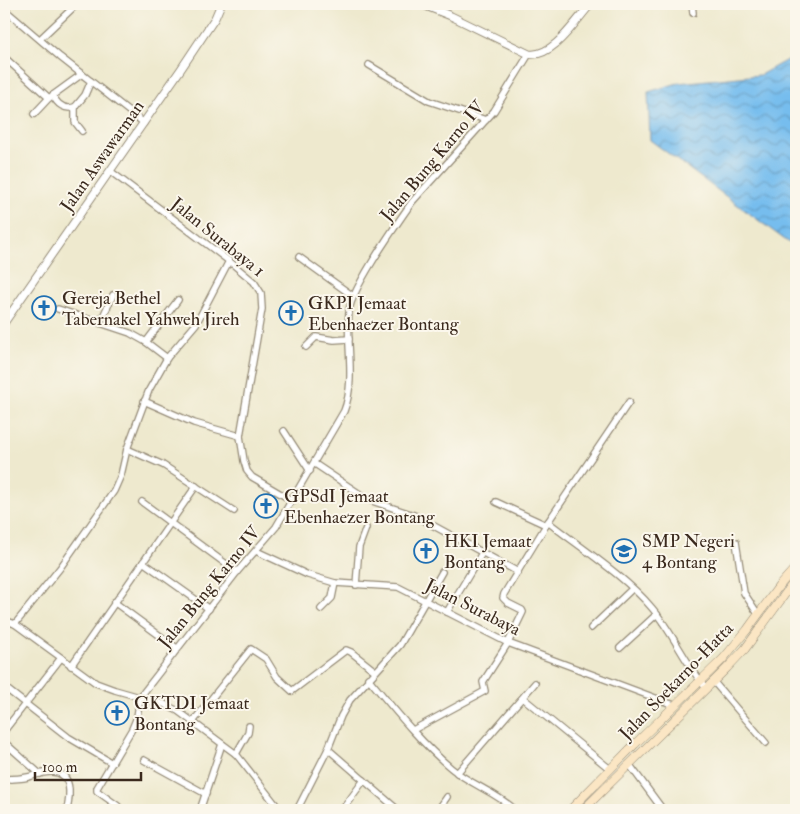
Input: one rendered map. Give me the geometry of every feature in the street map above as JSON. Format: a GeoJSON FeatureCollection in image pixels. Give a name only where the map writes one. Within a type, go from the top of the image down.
{"type":"FeatureCollection","features":[{"type":"Feature","properties":{"kind":"main road","name":"Jalan Soekarno-Hatta"},"geometry":{"type":"LineString","coordinates":[[570,810],[736,644],[779,586],[796,567]]}},
{"type":"Feature","properties":{"kind":"main road","name":"Jalan Soekarno-Hatta"},"geometry":{"type":"LineString","coordinates":[[583,810],[745,649],[796,580]]}},
{"type":"Feature","properties":{"kind":"street"},"geometry":{"type":"LineString","coordinates":[[40,39],[77,4]]}},
{"type":"Feature","properties":{"kind":"street","name":"Jalan Aswawarman"},"geometry":{"type":"LineString","coordinates":[[4,323],[206,32],[215,18],[220,4]]}},
{"type":"Feature","properties":{"kind":"street"},"geometry":{"type":"LineString","coordinates":[[421,4],[451,16],[529,54],[540,54],[554,46],[590,4]]}},
{"type":"Feature","properties":{"kind":"street"},"geometry":{"type":"LineString","coordinates":[[692,4],[693,13]]}},
{"type":"Feature","properties":{"kind":"street"},"geometry":{"type":"LineString","coordinates":[[4,8],[90,81],[144,123]]}},
{"type":"Feature","properties":{"kind":"street","name":"Jalan Bung Karno IV"},"geometry":{"type":"LineString","coordinates":[[140,697],[238,572],[268,539],[293,501],[347,404],[350,385],[348,311],[353,296],[401,218],[460,147],[486,120],[500,102],[529,54]]}},
{"type":"Feature","properties":{"kind":"street"},"geometry":{"type":"LineString","coordinates":[[4,57],[62,107],[66,109],[75,107]]}},
{"type":"Feature","properties":{"kind":"street"},"geometry":{"type":"LineString","coordinates":[[369,65],[429,101],[486,120]]}},
{"type":"Feature","properties":{"kind":"street"},"geometry":{"type":"LineString","coordinates":[[34,114],[51,96],[82,74]]}},
{"type":"Feature","properties":{"kind":"street"},"geometry":{"type":"LineString","coordinates":[[82,131],[75,122],[75,107],[85,94],[90,81]]}},
{"type":"Feature","properties":{"kind":"street","name":"Jalan Surabaya 1"},"geometry":{"type":"LineString","coordinates":[[110,171],[229,261],[258,287],[263,300],[240,436],[244,461],[249,474],[256,481],[293,501]]}},
{"type":"Feature","properties":{"kind":"street"},"geometry":{"type":"LineString","coordinates":[[299,256],[353,296]]}},
{"type":"Feature","properties":{"kind":"street"},"geometry":{"type":"LineString","coordinates":[[15,624],[60,568],[112,495],[122,475],[127,449],[144,401],[167,358],[194,329],[229,261]]}},
{"type":"Feature","properties":{"kind":"street"},"geometry":{"type":"LineString","coordinates":[[100,323],[113,295]]}},
{"type":"Feature","properties":{"kind":"street"},"geometry":{"type":"LineString","coordinates":[[146,342],[178,300]]}},
{"type":"Feature","properties":{"kind":"street"},"geometry":{"type":"LineString","coordinates":[[58,309],[130,333],[146,342],[167,358]]}},
{"type":"Feature","properties":{"kind":"street"},"geometry":{"type":"LineString","coordinates":[[306,346],[316,337],[334,340],[349,339]]}},
{"type":"Feature","properties":{"kind":"street"},"geometry":{"type":"LineString","coordinates":[[144,401],[194,422],[240,436]]}},
{"type":"Feature","properties":{"kind":"street"},"geometry":{"type":"LineString","coordinates":[[413,730],[485,692],[482,682],[508,643],[523,612],[504,601],[503,598],[547,524],[629,402]]}},
{"type":"Feature","properties":{"kind":"street"},"geometry":{"type":"LineString","coordinates":[[284,431],[310,471]]}},
{"type":"Feature","properties":{"kind":"street"},"geometry":{"type":"LineString","coordinates":[[127,449],[164,465],[234,512]]}},
{"type":"Feature","properties":{"kind":"street"},"geometry":{"type":"LineString","coordinates":[[315,464],[369,500],[414,516],[518,572]]}},
{"type":"Feature","properties":{"kind":"street"},"geometry":{"type":"LineString","coordinates":[[71,666],[196,486]]}},
{"type":"Feature","properties":{"kind":"street"},"geometry":{"type":"LineString","coordinates":[[142,502],[238,572]]}},
{"type":"Feature","properties":{"kind":"street"},"geometry":{"type":"LineString","coordinates":[[496,502],[547,524],[632,588],[657,614],[706,688]]}},
{"type":"Feature","properties":{"kind":"street"},"geometry":{"type":"LineString","coordinates":[[356,585],[359,547],[366,528]]}},
{"type":"Feature","properties":{"kind":"street"},"geometry":{"type":"LineString","coordinates":[[736,542],[744,593],[758,614]]}},
{"type":"Feature","properties":{"kind":"street","name":"Jalan Surabaya"},"geometry":{"type":"LineString","coordinates":[[256,551],[308,575],[335,583],[398,587],[508,643],[674,705]]}},
{"type":"Feature","properties":{"kind":"street"},"geometry":{"type":"LineString","coordinates":[[447,612],[482,553]]}},
{"type":"Feature","properties":{"kind":"street"},"geometry":{"type":"LineString","coordinates":[[143,562],[209,609]]}},
{"type":"Feature","properties":{"kind":"street"},"geometry":{"type":"LineString","coordinates":[[297,810],[328,748],[346,706],[375,670],[400,645],[442,572]]}},
{"type":"Feature","properties":{"kind":"street"},"geometry":{"type":"LineString","coordinates":[[321,609],[332,598],[335,583]]}},
{"type":"Feature","properties":{"kind":"street"},"geometry":{"type":"LineString","coordinates":[[591,628],[632,588]]}},
{"type":"Feature","properties":{"kind":"street"},"geometry":{"type":"LineString","coordinates":[[114,602],[178,649]]}},
{"type":"Feature","properties":{"kind":"street"},"geometry":{"type":"LineString","coordinates":[[620,648],[657,614]]}},
{"type":"Feature","properties":{"kind":"street"},"geometry":{"type":"LineString","coordinates":[[4,620],[15,624],[71,666],[103,686],[164,704],[178,712],[236,754],[280,810]]}},
{"type":"Feature","properties":{"kind":"street"},"geometry":{"type":"LineString","coordinates":[[192,722],[250,649],[266,659],[275,674],[291,690],[294,690],[346,650],[375,670]]}},
{"type":"Feature","properties":{"kind":"street"},"geometry":{"type":"LineString","coordinates":[[4,731],[61,658]]}},
{"type":"Feature","properties":{"kind":"street"},"geometry":{"type":"LineString","coordinates":[[368,678],[413,730],[457,773],[501,798],[514,810]]}},
{"type":"Feature","properties":{"kind":"street"},"geometry":{"type":"LineString","coordinates":[[713,681],[766,743]]}},
{"type":"Feature","properties":{"kind":"street"},"geometry":{"type":"LineString","coordinates":[[457,773],[535,683]]}},
{"type":"Feature","properties":{"kind":"street"},"geometry":{"type":"LineString","coordinates":[[4,687],[68,737],[112,763]]}},
{"type":"Feature","properties":{"kind":"street"},"geometry":{"type":"LineString","coordinates":[[119,810],[118,806],[96,790],[135,724],[140,697]]}},
{"type":"Feature","properties":{"kind":"street"},"geometry":{"type":"LineString","coordinates":[[523,698],[610,769]]}},
{"type":"Feature","properties":{"kind":"street"},"geometry":{"type":"LineString","coordinates":[[236,754],[248,733],[249,726]]}},
{"type":"Feature","properties":{"kind":"street"},"geometry":{"type":"LineString","coordinates":[[4,742],[40,774]]}},
{"type":"Feature","properties":{"kind":"street"},"geometry":{"type":"LineString","coordinates":[[200,810],[222,744]]}},
{"type":"Feature","properties":{"kind":"street"},"geometry":{"type":"LineString","coordinates":[[328,748],[398,810]]}},
{"type":"Feature","properties":{"kind":"street"},"geometry":{"type":"LineString","coordinates":[[144,760],[206,794]]}},
{"type":"Feature","properties":{"kind":"street"},"geometry":{"type":"LineString","coordinates":[[629,764],[663,810]]}},
{"type":"Feature","properties":{"kind":"street"},"geometry":{"type":"LineString","coordinates":[[4,779],[53,772],[64,777],[70,789],[66,810]]}},
{"type":"Feature","properties":{"kind":"street"},"geometry":{"type":"LineString","coordinates":[[342,810],[364,780]]}},
{"type":"Feature","properties":{"kind":"street"},"geometry":{"type":"LineString","coordinates":[[438,810],[447,797]]}},
{"type":"Feature","properties":{"kind":"water"},"geometry":{"type":"Polygon","coordinates":[[[796,55],[796,248],[650,140],[648,92],[678,83],[760,75],[796,55]]]}},
{"type":"Feature","properties":{"kind":"place","name":"Gereja Bethel Tabernakel Yahweh Jireh"},"geometry":{"type":"Point","coordinates":[44,308]}},
{"type":"Feature","properties":{"kind":"place","name":"GKPI Jemaat Ebenhaezer Bontang"},"geometry":{"type":"Point","coordinates":[291,313]}},
{"type":"Feature","properties":{"kind":"place","name":"GPSdI Jemaat Ebenhaezer Bontang"},"geometry":{"type":"Point","coordinates":[266,506]}},
{"type":"Feature","properties":{"kind":"place","name":"HKI Jemaat Bontang"},"geometry":{"type":"Point","coordinates":[426,551]}},
{"type":"Feature","properties":{"kind":"place","name":"SMP Negeri 4 Bontang"},"geometry":{"type":"Point","coordinates":[624,551]}},
{"type":"Feature","properties":{"kind":"place","name":"GKTDI Jemaat Bontang"},"geometry":{"type":"Point","coordinates":[117,713]}}]}
